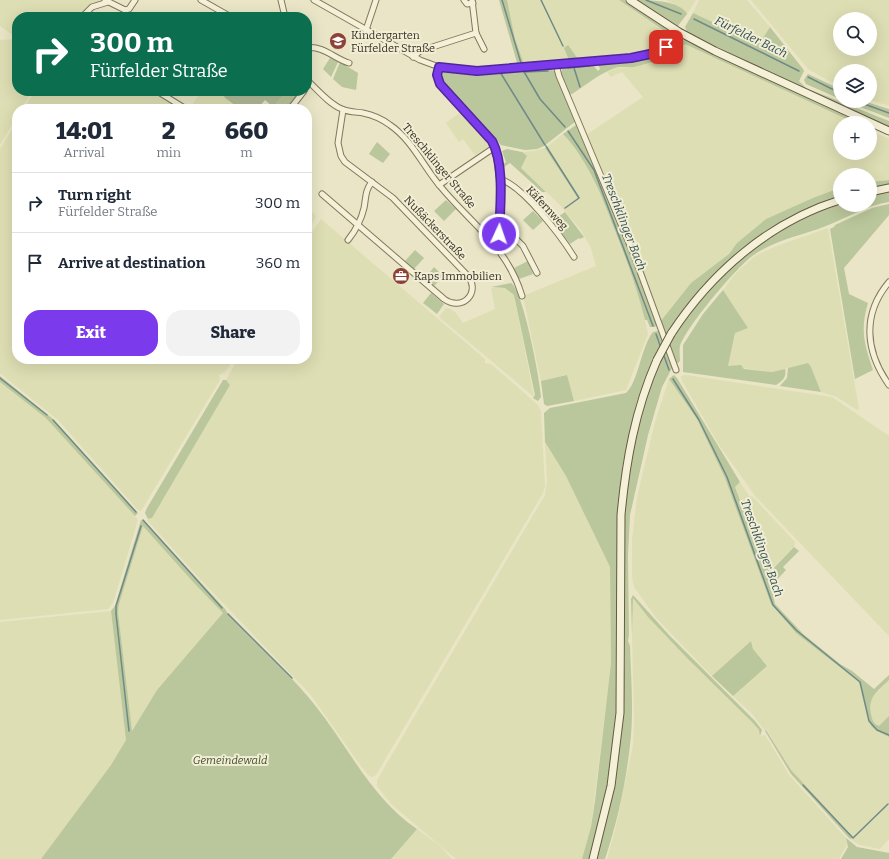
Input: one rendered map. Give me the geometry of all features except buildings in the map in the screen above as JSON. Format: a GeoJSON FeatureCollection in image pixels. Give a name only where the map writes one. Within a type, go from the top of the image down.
{"type":"FeatureCollection","features":[{"type":"Feature","properties":{"kind":"main road"},"geometry":{"type":"LineString","coordinates":[[630,0],[679,32],[715,51],[889,131]]}},
{"type":"Feature","properties":{"kind":"main road"},"geometry":{"type":"LineString","coordinates":[[877,191],[888,189]]}},
{"type":"Feature","properties":{"kind":"main road"},"geometry":{"type":"LineString","coordinates":[[593,859],[609,797],[620,713],[621,515],[629,447],[636,417],[657,360],[671,334],[688,309],[710,284],[751,247],[802,216],[833,203]]}},
{"type":"Feature","properties":{"kind":"street"},"geometry":{"type":"LineString","coordinates":[[201,0],[223,12]]}},
{"type":"Feature","properties":{"kind":"street"},"geometry":{"type":"LineString","coordinates":[[281,0],[284,12]]}},
{"type":"Feature","properties":{"kind":"street"},"geometry":{"type":"LineString","coordinates":[[314,0],[413,57],[439,67],[477,71],[641,57],[666,47],[679,32]]}},
{"type":"Feature","properties":{"kind":"street"},"geometry":{"type":"LineString","coordinates":[[366,30],[376,0]]}},
{"type":"Feature","properties":{"kind":"street"},"geometry":{"type":"LineString","coordinates":[[464,0],[467,4],[473,2],[476,33],[484,49]]}},
{"type":"Feature","properties":{"kind":"street"},"geometry":{"type":"LineString","coordinates":[[87,12],[92,7],[106,1],[126,10],[129,9],[135,1]]}},
{"type":"Feature","properties":{"kind":"street"},"geometry":{"type":"LineString","coordinates":[[413,57],[420,51],[476,33]]}},
{"type":"Feature","properties":{"kind":"street"},"geometry":{"type":"LineString","coordinates":[[312,48],[317,48],[340,61],[349,63]]}},
{"type":"Feature","properties":{"kind":"street"},"geometry":{"type":"LineString","coordinates":[[556,65],[559,76],[634,255],[676,370]]}},
{"type":"Feature","properties":{"kind":"street"},"geometry":{"type":"LineString","coordinates":[[439,67],[437,75],[440,84],[496,147],[499,160],[500,223],[499,238],[495,244]]}},
{"type":"Feature","properties":{"kind":"street","name":"Treschklinger Straße"},"geometry":{"type":"LineString","coordinates":[[312,87],[343,110],[373,116],[392,126],[412,146],[439,185],[495,244],[514,273],[522,296]]}},
{"type":"Feature","properties":{"kind":"street"},"geometry":{"type":"LineString","coordinates":[[165,96],[178,104]]}},
{"type":"Feature","properties":{"kind":"street"},"geometry":{"type":"LineString","coordinates":[[294,104],[300,96]]}},
{"type":"Feature","properties":{"kind":"street","name":"Nußäckerstraße"},"geometry":{"type":"LineString","coordinates":[[322,194],[449,302],[458,304],[467,299],[472,288],[471,281],[468,276],[393,198],[351,167],[341,156],[338,143],[343,110]]}},
{"type":"Feature","properties":{"kind":"street"},"geometry":{"type":"LineString","coordinates":[[439,185],[496,147]]}},
{"type":"Feature","properties":{"kind":"street","name":"Käfernweg"},"geometry":{"type":"LineString","coordinates":[[500,179],[514,188],[541,215],[554,229],[574,257]]}},
{"type":"Feature","properties":{"kind":"street"},"geometry":{"type":"LineString","coordinates":[[348,240],[359,225],[364,207],[366,190],[372,182]]}},
{"type":"Feature","properties":{"kind":"street"},"geometry":{"type":"LineString","coordinates":[[500,223],[506,227],[523,246],[537,272]]}},
{"type":"Feature","properties":{"kind":"street"},"geometry":{"type":"LineString","coordinates":[[889,282],[876,300],[871,315],[869,330],[873,352],[889,385]]}},
{"type":"Feature","properties":{"kind":"green space"},"geometry":{"type":"Polygon","coordinates":[[[0,0],[100,0],[85,12],[12,12],[12,35],[0,26],[0,0]]]}},
{"type":"Feature","properties":{"kind":"green space"},"geometry":{"type":"Polygon","coordinates":[[[499,0],[507,0],[515,39],[524,64],[569,60],[564,48],[568,45],[578,59],[581,59],[638,54],[649,51],[667,40],[669,34],[619,0],[624,0],[668,30],[670,36],[665,45],[641,56],[518,66],[499,0]]]}},
{"type":"Feature","properties":{"kind":"green space"},"geometry":{"type":"Polygon","coordinates":[[[507,0],[619,0],[669,35],[663,44],[633,55],[578,59],[567,45],[569,60],[524,64],[515,39],[507,0]]]}},
{"type":"Feature","properties":{"kind":"green space"},"geometry":{"type":"Polygon","coordinates":[[[634,0],[671,3],[683,9],[687,14],[677,27],[634,0]]]}},
{"type":"Feature","properties":{"kind":"green space"},"geometry":{"type":"Polygon","coordinates":[[[666,0],[696,0],[687,14],[681,7],[666,0]]]}},
{"type":"Feature","properties":{"kind":"green space"},"geometry":{"type":"Polygon","coordinates":[[[699,0],[747,0],[770,27],[760,43],[756,44],[741,35],[693,13],[699,0]]]}},
{"type":"Feature","properties":{"kind":"green space"},"geometry":{"type":"Polygon","coordinates":[[[751,0],[889,0],[889,106],[877,102],[877,64],[833,64],[833,83],[808,69],[751,0]]]}},
{"type":"Feature","properties":{"kind":"green space"},"geometry":{"type":"Polygon","coordinates":[[[693,13],[741,35],[756,44],[760,43],[770,27],[803,69],[804,71],[799,81],[806,88],[802,89],[687,32],[685,27],[693,13]]]}},
{"type":"Feature","properties":{"kind":"green space"},"geometry":{"type":"Polygon","coordinates":[[[12,39],[12,96],[29,96],[24,104],[12,104],[12,125],[0,145],[0,40],[12,39]]]}},
{"type":"Feature","properties":{"kind":"green space"},"geometry":{"type":"Polygon","coordinates":[[[684,40],[691,42],[850,116],[840,116],[685,44],[668,55],[648,63],[634,67],[617,67],[609,70],[572,94],[569,94],[561,75],[562,69],[568,66],[592,64],[598,71],[600,69],[598,64],[614,64],[647,58],[662,52],[684,40]]]}},
{"type":"Feature","properties":{"kind":"green space"},"geometry":{"type":"Polygon","coordinates":[[[685,44],[840,116],[833,116],[833,160],[877,160],[877,133],[889,139],[889,180],[877,181],[877,168],[833,168],[833,191],[766,219],[737,243],[729,254],[691,283],[660,322],[626,231],[586,135],[643,97],[622,72],[611,77],[607,72],[617,68],[634,67],[659,59],[679,49],[685,44]]]}},
{"type":"Feature","properties":{"kind":"green space"},"geometry":{"type":"Polygon","coordinates":[[[330,58],[338,62],[331,77],[323,69],[330,58]]]}},
{"type":"Feature","properties":{"kind":"green space"},"geometry":{"type":"Polygon","coordinates":[[[340,62],[358,73],[356,90],[342,87],[333,79],[340,62]]]}},
{"type":"Feature","properties":{"kind":"green space"},"geometry":{"type":"Polygon","coordinates":[[[550,68],[556,73],[576,121],[544,146],[537,149],[525,150],[501,145],[443,86],[439,77],[444,71],[476,73],[550,68]]]}},
{"type":"Feature","properties":{"kind":"green space"},"geometry":{"type":"Polygon","coordinates":[[[808,74],[833,86],[833,96],[806,84],[804,80],[808,74]]]}},
{"type":"Feature","properties":{"kind":"green space"},"geometry":{"type":"Polygon","coordinates":[[[811,90],[833,99],[833,103],[810,92],[811,90]]]}},
{"type":"Feature","properties":{"kind":"green space"},"geometry":{"type":"Polygon","coordinates":[[[32,96],[164,96],[176,104],[27,104],[32,96]]]}},
{"type":"Feature","properties":{"kind":"green space"},"geometry":{"type":"Polygon","coordinates":[[[198,96],[226,96],[234,104],[193,104],[198,96]]]}},
{"type":"Feature","properties":{"kind":"green space"},"geometry":{"type":"Polygon","coordinates":[[[283,96],[298,96],[292,104],[276,104],[283,96]]]}},
{"type":"Feature","properties":{"kind":"green space"},"geometry":{"type":"Polygon","coordinates":[[[283,96],[276,104],[270,104],[265,100],[261,104],[233,104],[224,97],[283,96]]]}},
{"type":"Feature","properties":{"kind":"green space"},"geometry":{"type":"Polygon","coordinates":[[[877,105],[889,109],[889,118],[863,108],[877,108],[877,105]]]}},
{"type":"Feature","properties":{"kind":"green space"},"geometry":{"type":"Polygon","coordinates":[[[844,108],[856,108],[876,116],[861,116],[844,108]]]}},
{"type":"Feature","properties":{"kind":"green space"},"geometry":{"type":"Polygon","coordinates":[[[461,112],[488,143],[488,147],[475,155],[463,139],[459,142],[446,123],[461,112]]]}},
{"type":"Feature","properties":{"kind":"green space"},"geometry":{"type":"Polygon","coordinates":[[[877,116],[889,121],[889,129],[877,123],[877,116]]]}},
{"type":"Feature","properties":{"kind":"green space"},"geometry":{"type":"Polygon","coordinates":[[[576,125],[623,233],[657,324],[655,327],[650,327],[647,320],[645,320],[629,267],[595,182],[581,157],[563,134],[576,125]]]}},
{"type":"Feature","properties":{"kind":"green space"},"geometry":{"type":"Polygon","coordinates":[[[12,129],[12,364],[230,364],[226,371],[219,375],[220,380],[141,511],[138,510],[58,420],[0,373],[0,149],[12,129]]]}},
{"type":"Feature","properties":{"kind":"green space"},"geometry":{"type":"Polygon","coordinates":[[[563,134],[587,165],[605,205],[640,298],[648,334],[626,390],[574,401],[567,375],[541,381],[523,296],[596,266],[591,248],[581,230],[559,204],[521,168],[527,157],[522,152],[545,148],[578,198],[564,208],[580,198],[547,147],[563,134]]]}},
{"type":"Feature","properties":{"kind":"green space"},"geometry":{"type":"Polygon","coordinates":[[[377,142],[390,154],[383,163],[369,154],[377,142]]]}},
{"type":"Feature","properties":{"kind":"green space"},"geometry":{"type":"Polygon","coordinates":[[[547,147],[580,198],[565,209],[578,198],[545,148],[547,147]]]}},
{"type":"Feature","properties":{"kind":"green space"},"geometry":{"type":"Polygon","coordinates":[[[507,149],[522,152],[527,156],[521,168],[546,192],[542,192],[510,163],[502,168],[502,165],[506,162],[502,151],[507,149]]]}},
{"type":"Feature","properties":{"kind":"green space"},"geometry":{"type":"Polygon","coordinates":[[[889,180],[889,185],[877,187],[877,181],[889,180]]]}},
{"type":"Feature","properties":{"kind":"green space"},"geometry":{"type":"Polygon","coordinates":[[[833,191],[833,202],[738,254],[707,282],[665,336],[660,322],[691,283],[729,254],[737,243],[766,219],[833,191]]]}},
{"type":"Feature","properties":{"kind":"green space"},"geometry":{"type":"Polygon","coordinates":[[[889,192],[889,202],[877,205],[877,194],[889,192]]]}},
{"type":"Feature","properties":{"kind":"green space"},"geometry":{"type":"Polygon","coordinates":[[[446,200],[456,209],[444,221],[434,211],[446,200]]]}},
{"type":"Feature","properties":{"kind":"green space"},"geometry":{"type":"Polygon","coordinates":[[[889,204],[889,215],[844,268],[849,294],[868,303],[864,321],[864,336],[873,370],[855,379],[830,229],[835,225],[863,212],[877,212],[877,207],[889,204]]]}},
{"type":"Feature","properties":{"kind":"green space"},"geometry":{"type":"Polygon","coordinates":[[[833,207],[833,212],[857,212],[826,226],[781,241],[755,254],[725,283],[702,311],[684,337],[680,346],[680,361],[675,363],[668,345],[684,320],[720,277],[764,242],[788,227],[833,207]]]}},
{"type":"Feature","properties":{"kind":"green space"},"geometry":{"type":"Polygon","coordinates":[[[533,211],[543,221],[533,230],[523,220],[533,211]]]}},
{"type":"Feature","properties":{"kind":"green space"},"geometry":{"type":"Polygon","coordinates":[[[312,212],[316,216],[312,224],[312,212]]]}},
{"type":"Feature","properties":{"kind":"green space"},"geometry":{"type":"Polygon","coordinates":[[[565,212],[584,237],[579,238],[570,244],[552,221],[565,212]]]}},
{"type":"Feature","properties":{"kind":"green space"},"geometry":{"type":"Polygon","coordinates":[[[321,219],[485,359],[485,363],[491,364],[538,405],[541,411],[545,486],[543,493],[376,775],[373,777],[369,776],[360,765],[310,694],[199,578],[147,520],[152,518],[230,385],[226,380],[235,364],[312,364],[312,232],[321,219]]]}},
{"type":"Feature","properties":{"kind":"green space"},"geometry":{"type":"Polygon","coordinates":[[[828,228],[859,409],[857,410],[837,397],[821,392],[808,363],[772,372],[728,366],[735,333],[748,328],[723,290],[735,274],[755,256],[774,247],[828,228]]]}},
{"type":"Feature","properties":{"kind":"green space"},"geometry":{"type":"Polygon","coordinates":[[[415,250],[424,258],[414,269],[405,261],[415,250]]]}},
{"type":"Feature","properties":{"kind":"green space"},"geometry":{"type":"Polygon","coordinates":[[[528,261],[533,274],[519,279],[514,268],[528,261]]]}},
{"type":"Feature","properties":{"kind":"green space"},"geometry":{"type":"Polygon","coordinates":[[[434,267],[443,276],[434,286],[425,278],[434,267]]]}},
{"type":"Feature","properties":{"kind":"green space"},"geometry":{"type":"Polygon","coordinates":[[[511,283],[516,289],[526,317],[540,387],[541,397],[538,401],[533,398],[535,395],[514,295],[505,288],[491,287],[511,283]]]}},
{"type":"Feature","properties":{"kind":"green space"},"geometry":{"type":"Polygon","coordinates":[[[491,288],[505,288],[514,295],[534,397],[439,317],[446,308],[450,309],[455,312],[463,323],[495,309],[491,288]]]}},
{"type":"Feature","properties":{"kind":"green space"},"geometry":{"type":"Polygon","coordinates":[[[723,290],[748,328],[735,333],[728,366],[741,365],[744,369],[772,372],[785,369],[785,377],[776,385],[683,372],[683,345],[703,314],[723,290]]]}},
{"type":"Feature","properties":{"kind":"green space"},"geometry":{"type":"Polygon","coordinates":[[[431,293],[444,304],[437,314],[423,303],[431,293]]]}},
{"type":"Feature","properties":{"kind":"green space"},"geometry":{"type":"Polygon","coordinates":[[[658,331],[663,340],[653,358],[637,401],[623,464],[621,489],[619,692],[610,776],[590,859],[582,859],[591,827],[595,801],[611,663],[610,567],[566,476],[545,442],[544,413],[550,408],[626,393],[634,381],[645,346],[653,332],[658,331]]]}},
{"type":"Feature","properties":{"kind":"green space"},"geometry":{"type":"Polygon","coordinates":[[[666,350],[672,368],[662,387],[648,435],[630,515],[628,555],[628,641],[630,646],[632,708],[631,733],[626,774],[605,859],[595,859],[609,811],[620,743],[625,658],[624,516],[631,448],[650,381],[666,350]]]}},
{"type":"Feature","properties":{"kind":"green space"},"geometry":{"type":"Polygon","coordinates":[[[808,363],[821,392],[780,386],[787,378],[788,368],[808,363]]]}},
{"type":"Feature","properties":{"kind":"green space"},"geometry":{"type":"Polygon","coordinates":[[[567,375],[574,401],[547,406],[544,404],[541,381],[567,375]]]}},
{"type":"Feature","properties":{"kind":"green space"},"geometry":{"type":"Polygon","coordinates":[[[674,375],[740,482],[735,487],[763,563],[771,571],[794,547],[799,551],[783,567],[786,570],[771,586],[775,604],[803,634],[874,689],[889,675],[889,680],[874,695],[870,708],[873,721],[879,726],[889,716],[889,737],[871,726],[859,682],[796,633],[771,604],[725,478],[697,419],[669,379],[674,375]]]}},
{"type":"Feature","properties":{"kind":"green space"},"geometry":{"type":"Polygon","coordinates":[[[686,375],[832,397],[889,436],[889,636],[756,497],[719,445],[682,381],[681,376],[686,375]]]}},
{"type":"Feature","properties":{"kind":"green space"},"geometry":{"type":"Polygon","coordinates":[[[0,376],[53,419],[138,513],[135,516],[46,418],[0,382],[0,376]]]}},
{"type":"Feature","properties":{"kind":"green space"},"geometry":{"type":"Polygon","coordinates":[[[669,379],[697,419],[725,478],[771,604],[796,633],[859,682],[871,726],[889,737],[889,839],[880,849],[860,845],[850,839],[852,837],[791,770],[767,730],[765,731],[753,715],[733,696],[767,666],[753,649],[751,641],[712,676],[657,619],[634,587],[632,577],[632,540],[637,497],[655,422],[669,379]]]}},
{"type":"Feature","properties":{"kind":"green space"},"geometry":{"type":"Polygon","coordinates":[[[223,380],[226,380],[230,385],[152,518],[148,519],[145,513],[147,508],[223,380]]]}},
{"type":"Feature","properties":{"kind":"green space"},"geometry":{"type":"Polygon","coordinates":[[[0,382],[46,417],[138,520],[113,603],[108,609],[0,620],[0,382]]]}},
{"type":"Feature","properties":{"kind":"green space"},"geometry":{"type":"Polygon","coordinates":[[[545,442],[566,476],[610,567],[611,663],[591,827],[582,859],[456,859],[391,804],[377,786],[377,780],[545,495],[547,482],[545,442]]]}},
{"type":"Feature","properties":{"kind":"green space"},"geometry":{"type":"Polygon","coordinates":[[[740,482],[749,496],[753,497],[795,542],[794,547],[770,571],[763,563],[735,487],[740,482]]]}},
{"type":"Feature","properties":{"kind":"green space","name":"Gemeindewald"},"geometry":{"type":"Polygon","coordinates":[[[141,520],[144,521],[226,611],[304,692],[326,720],[373,787],[386,802],[417,829],[391,859],[41,859],[111,765],[126,740],[111,611],[115,606],[141,520]],[[143,526],[119,604],[118,612],[132,731],[157,690],[223,613],[143,526]]]}},
{"type":"Feature","properties":{"kind":"green space"},"geometry":{"type":"Polygon","coordinates":[[[143,525],[194,583],[224,613],[157,690],[132,731],[118,612],[119,604],[143,525]]]}},
{"type":"Feature","properties":{"kind":"green space"},"geometry":{"type":"Polygon","coordinates":[[[633,595],[669,635],[755,721],[762,730],[760,736],[759,730],[753,723],[687,658],[648,617],[633,598],[632,635],[631,599],[633,595]]]}},
{"type":"Feature","properties":{"kind":"green space"},"geometry":{"type":"Polygon","coordinates":[[[633,598],[648,617],[687,658],[753,723],[759,730],[760,736],[765,735],[790,776],[846,838],[847,845],[839,859],[607,859],[616,826],[633,745],[633,598]]]}},
{"type":"Feature","properties":{"kind":"green space"},"geometry":{"type":"Polygon","coordinates":[[[111,611],[126,740],[111,765],[41,859],[0,859],[0,622],[111,611]]]}},
{"type":"Feature","properties":{"kind":"green space"},"geometry":{"type":"Polygon","coordinates":[[[751,641],[753,649],[767,666],[733,696],[712,676],[751,641]]]}},
{"type":"Feature","properties":{"kind":"green space"},"geometry":{"type":"Polygon","coordinates":[[[889,680],[889,716],[879,727],[872,721],[869,708],[870,700],[889,680]]]}},
{"type":"Feature","properties":{"kind":"green space"},"geometry":{"type":"Polygon","coordinates":[[[766,730],[791,770],[853,837],[850,839],[791,774],[765,731],[766,730]]]}},
{"type":"Feature","properties":{"kind":"green space"},"geometry":{"type":"Polygon","coordinates":[[[417,829],[440,846],[452,859],[391,859],[417,829]]]}},
{"type":"Feature","properties":{"kind":"green space"},"geometry":{"type":"Polygon","coordinates":[[[846,838],[857,847],[889,853],[889,859],[841,859],[848,847],[846,838]]]}},
{"type":"Feature","properties":{"kind":"waterway","name":"Treschklinger Bach"},"geometry":{"type":"LineString","coordinates":[[502,0],[521,63]]}},
{"type":"Feature","properties":{"kind":"waterway"},"geometry":{"type":"LineString","coordinates":[[541,0],[563,46]]}},
{"type":"Feature","properties":{"kind":"waterway","name":"Fürfelder Bach"},"geometry":{"type":"LineString","coordinates":[[646,0],[681,14]]}},
{"type":"Feature","properties":{"kind":"waterway","name":"Fürfelder Bach"},"geometry":{"type":"LineString","coordinates":[[694,19],[799,71]]}},
{"type":"Feature","properties":{"kind":"waterway"},"geometry":{"type":"LineString","coordinates":[[568,68],[589,66]]}},
{"type":"Feature","properties":{"kind":"waterway"},"geometry":{"type":"LineString","coordinates":[[574,68],[580,87]]}},
{"type":"Feature","properties":{"kind":"waterway","name":"Treschklinger Bach"},"geometry":{"type":"LineString","coordinates":[[523,70],[540,99],[565,127]]}},
{"type":"Feature","properties":{"kind":"waterway"},"geometry":{"type":"LineString","coordinates":[[524,72],[548,71]]}},
{"type":"Feature","properties":{"kind":"waterway"},"geometry":{"type":"LineString","coordinates":[[500,72],[545,145]]}},
{"type":"Feature","properties":{"kind":"waterway","name":"Fürfelder Bach"},"geometry":{"type":"LineString","coordinates":[[808,77],[833,90]]}},
{"type":"Feature","properties":{"kind":"waterway","name":"Fürfelder Bach"},"geometry":{"type":"LineString","coordinates":[[875,108],[889,113]]}},
{"type":"Feature","properties":{"kind":"waterway","name":"Treschklinger Bach"},"geometry":{"type":"LineString","coordinates":[[568,131],[594,170],[653,326]]}},
{"type":"Feature","properties":{"kind":"waterway"},"geometry":{"type":"LineString","coordinates":[[546,146],[579,198],[565,208]]}},
{"type":"Feature","properties":{"kind":"waterway","name":"Treschklinger Bach"},"geometry":{"type":"LineString","coordinates":[[656,334],[661,348]]}},
{"type":"Feature","properties":{"kind":"waterway","name":"Treschklinger Bach"},"geometry":{"type":"LineString","coordinates":[[663,353],[669,370]]}},
{"type":"Feature","properties":{"kind":"waterway"},"geometry":{"type":"LineString","coordinates":[[0,378],[47,415]]}},
{"type":"Feature","properties":{"kind":"waterway","name":"Treschklinger Bach"},"geometry":{"type":"LineString","coordinates":[[673,379],[699,420],[727,477],[773,605],[796,630],[860,682],[869,721],[877,730],[889,735]]}},
{"type":"Feature","properties":{"kind":"waterway"},"geometry":{"type":"LineString","coordinates":[[53,420],[136,512]]}},
{"type":"Feature","properties":{"kind":"waterway"},"geometry":{"type":"LineString","coordinates":[[143,520],[222,608]]}},
{"type":"Feature","properties":{"kind":"waterway"},"geometry":{"type":"LineString","coordinates":[[129,731],[116,606],[141,526]]}},
{"type":"Feature","properties":{"kind":"waterway"},"geometry":{"type":"LineString","coordinates":[[228,614],[292,678]]}},
{"type":"Feature","properties":{"kind":"waterway"},"geometry":{"type":"LineString","coordinates":[[803,785],[853,838],[888,804]]}},
{"type":"Feature","properties":{"kind":"place","name":"Kindergarten Fürfelder Straße"},"geometry":{"type":"Point","coordinates":[338,41]}},
{"type":"Feature","properties":{"kind":"place","name":"Kaps Immobilien"},"geometry":{"type":"Point","coordinates":[401,276]}},
{"type":"Feature","properties":{"kind":"route"},"geometry":{"type":"LineString","coordinates":[[499,234],[500,189],[499,160],[496,147],[440,84],[437,75],[439,67],[477,71],[556,65],[641,57],[666,47]]}}]}
